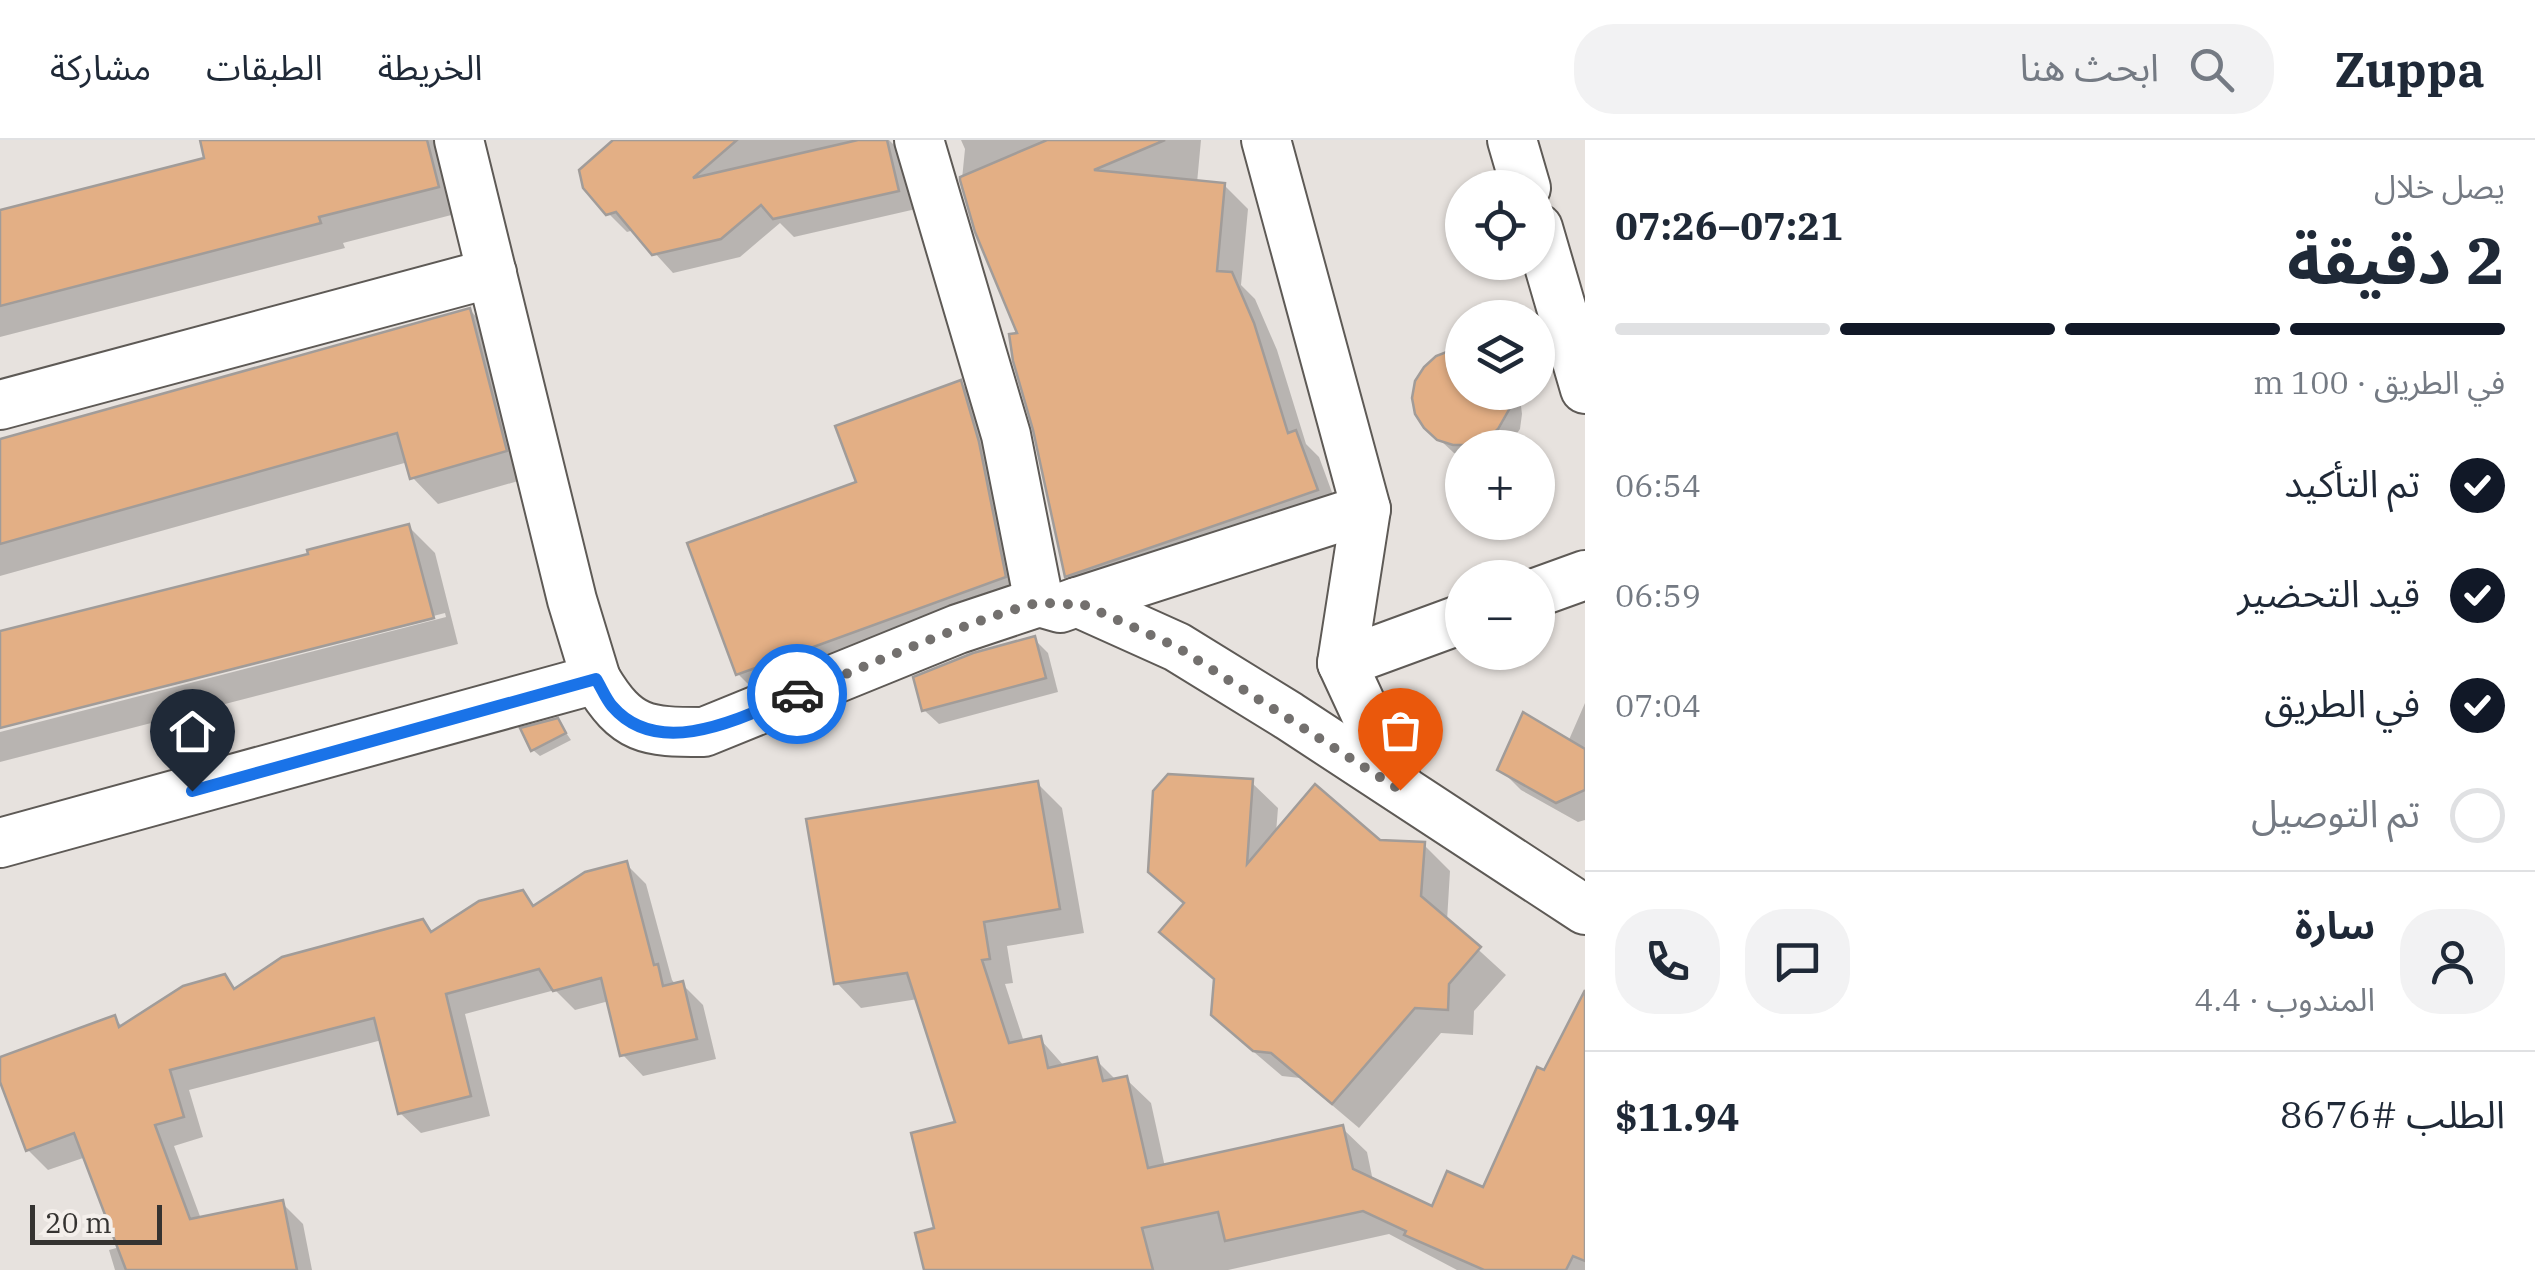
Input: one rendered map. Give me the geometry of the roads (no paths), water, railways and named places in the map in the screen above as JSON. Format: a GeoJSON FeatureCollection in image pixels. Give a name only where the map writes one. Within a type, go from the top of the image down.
{"type":"FeatureCollection","features":[{"type":"Feature","properties":{"kind":"street"},"geometry":{"type":"LineString","coordinates":[[458,140],[572,600],[596,679],[613,707],[633,722],[662,732],[704,732],[958,629],[1366,510]]}},
{"type":"Feature","properties":{"kind":"street"},"geometry":{"type":"LineString","coordinates":[[920,140],[1058,602]]}},
{"type":"Feature","properties":{"kind":"street"},"geometry":{"type":"LineString","coordinates":[[1266,140],[1366,510],[1342,662],[1400,790]]}},
{"type":"Feature","properties":{"kind":"street"},"geometry":{"type":"LineString","coordinates":[[1512,140],[1521,170]]}},
{"type":"Feature","properties":{"kind":"street"},"geometry":{"type":"LineString","coordinates":[[0,405],[492,274]]}},
{"type":"Feature","properties":{"kind":"street"},"geometry":{"type":"LineString","coordinates":[[1553,280],[1585,389]]}},
{"type":"Feature","properties":{"kind":"street"},"geometry":{"type":"LineString","coordinates":[[1555,586],[1585,575]]}},
{"type":"Feature","properties":{"kind":"street"},"geometry":{"type":"LineString","coordinates":[[1058,602],[1177,647],[1585,910]]}},
{"type":"Feature","properties":{"kind":"street"},"geometry":{"type":"LineString","coordinates":[[1342,662],[1445,625]]}},
{"type":"Feature","properties":{"kind":"street"},"geometry":{"type":"LineString","coordinates":[[0,842],[596,679]]}}]}
